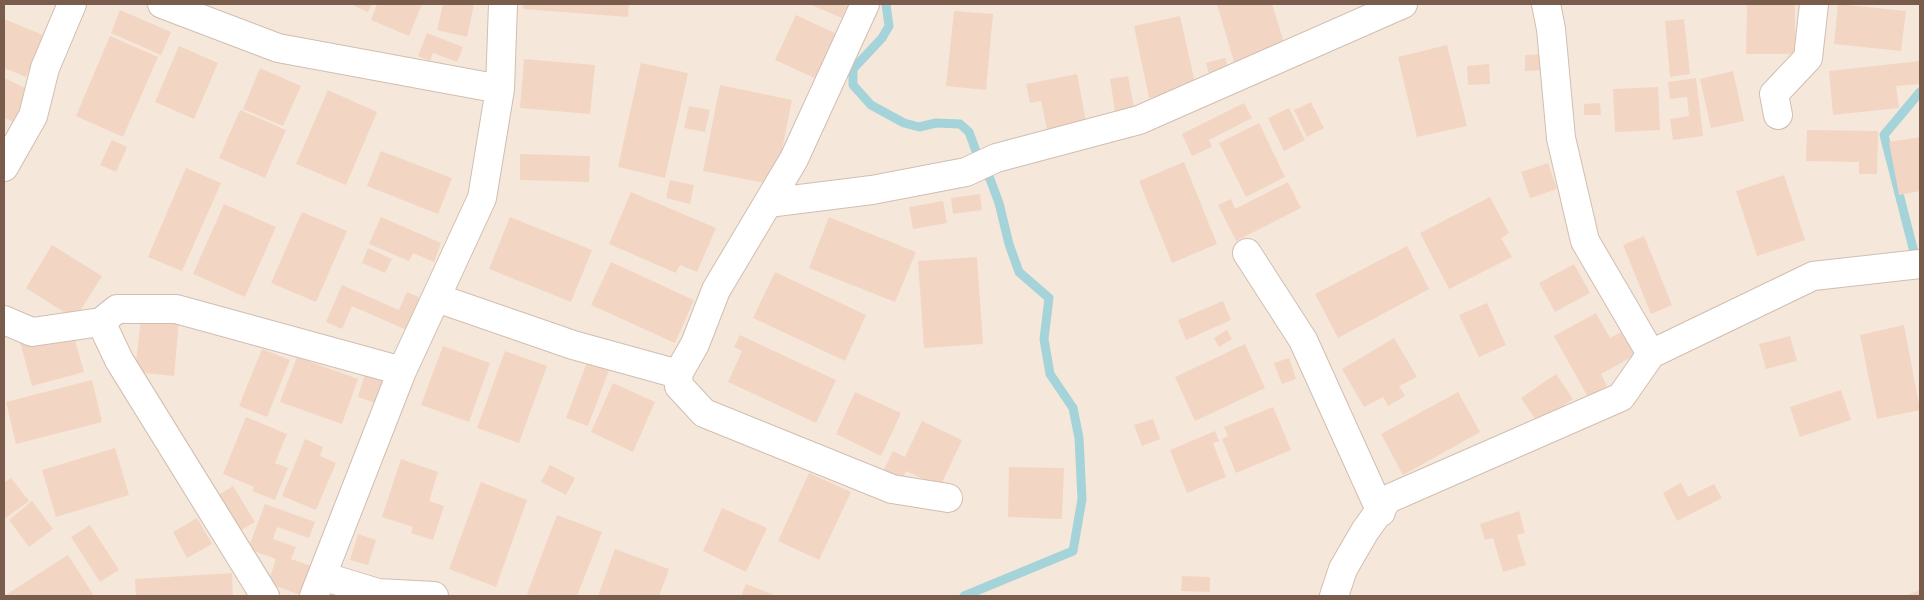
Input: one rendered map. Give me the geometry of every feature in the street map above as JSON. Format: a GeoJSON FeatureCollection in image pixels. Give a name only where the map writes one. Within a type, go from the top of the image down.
{"type":"FeatureCollection","features":[{"type":"Feature","properties":{"kind":"street"},"geometry":{"type":"LineString","coordinates":[[4,167],[33,116],[45,68],[72,4]]}},
{"type":"Feature","properties":{"kind":"street"},"geometry":{"type":"LineString","coordinates":[[162,4],[278,48],[500,89]]}},
{"type":"Feature","properties":{"kind":"street"},"geometry":{"type":"LineString","coordinates":[[434,596],[378,593],[318,586],[402,371],[482,198],[500,89],[504,4]]}},
{"type":"Feature","properties":{"kind":"street"},"geometry":{"type":"LineString","coordinates":[[865,4],[794,159],[716,290],[695,344],[678,374],[678,386],[704,413],[892,489],[948,498]]}},
{"type":"Feature","properties":{"kind":"street"},"geometry":{"type":"LineString","coordinates":[[768,203],[872,190],[966,172],[996,158],[1139,120],[1403,4]]}},
{"type":"Feature","properties":{"kind":"street"},"geometry":{"type":"LineString","coordinates":[[1546,4],[1552,29],[1561,138],[1585,241],[1651,354]]}},
{"type":"Feature","properties":{"kind":"street"},"geometry":{"type":"LineString","coordinates":[[1778,115],[1774,94],[1808,58],[1814,4]]}},
{"type":"Feature","properties":{"kind":"street"},"geometry":{"type":"LineString","coordinates":[[1247,253],[1303,340],[1381,512]]}},
{"type":"Feature","properties":{"kind":"street"},"geometry":{"type":"LineString","coordinates":[[1334,596],[1343,569],[1388,499],[1621,397],[1651,354],[1813,276],[1920,264]]}},
{"type":"Feature","properties":{"kind":"street"},"geometry":{"type":"LineString","coordinates":[[437,298],[573,345],[678,374]]}},
{"type":"Feature","properties":{"kind":"street"},"geometry":{"type":"LineString","coordinates":[[4,320],[32,332],[101,322],[117,309],[176,309],[402,371]]}},
{"type":"Feature","properties":{"kind":"street"},"geometry":{"type":"LineString","coordinates":[[101,322],[119,360],[265,596]]}},
{"type":"Feature","properties":{"kind":"shaded area"},"geometry":{"type":"Polygon","coordinates":[[[4,4],[1920,4],[1920,596],[4,596],[4,4]]]}},
{"type":"Feature","properties":{"kind":"building"},"geometry":{"type":"Polygon","coordinates":[[[355,4],[372,4],[368,12],[354,6],[355,4]]]}},
{"type":"Feature","properties":{"kind":"building"},"geometry":{"type":"Polygon","coordinates":[[[377,4],[422,4],[409,36],[371,20],[377,4]]]}},
{"type":"Feature","properties":{"kind":"building"},"geometry":{"type":"Polygon","coordinates":[[[443,4],[474,4],[467,37],[437,30],[443,4]]]}},
{"type":"Feature","properties":{"kind":"building"},"geometry":{"type":"Polygon","coordinates":[[[523,4],[629,4],[628,17],[523,9],[523,4]]]}},
{"type":"Feature","properties":{"kind":"building"},"geometry":{"type":"Polygon","coordinates":[[[809,4],[848,4],[842,18],[809,4]]]}},
{"type":"Feature","properties":{"kind":"building"},"geometry":{"type":"Polygon","coordinates":[[[1217,4],[1272,4],[1285,46],[1234,62],[1217,4]]]}},
{"type":"Feature","properties":{"kind":"building"},"geometry":{"type":"Polygon","coordinates":[[[1747,4],[1795,4],[1795,54],[1746,54],[1747,4]]]}},
{"type":"Feature","properties":{"kind":"building"},"geometry":{"type":"Polygon","coordinates":[[[1838,4],[1906,11],[1901,51],[1834,44],[1838,4]]]}},
{"type":"Feature","properties":{"kind":"building"},"geometry":{"type":"Polygon","coordinates":[[[120,10],[171,32],[161,55],[111,33],[120,10]]]}},
{"type":"Feature","properties":{"kind":"building"},"geometry":{"type":"Polygon","coordinates":[[[954,11],[993,14],[986,90],[946,86],[954,11]]]}},
{"type":"Feature","properties":{"kind":"building"},"geometry":{"type":"Polygon","coordinates":[[[796,15],[839,35],[819,80],[775,60],[796,15]]]}},
{"type":"Feature","properties":{"kind":"building"},"geometry":{"type":"Polygon","coordinates":[[[1180,16],[1196,87],[1149,98],[1134,26],[1180,16]]]}},
{"type":"Feature","properties":{"kind":"building"},"geometry":{"type":"Polygon","coordinates":[[[4,19],[43,35],[26,77],[4,68],[4,19]]]}},
{"type":"Feature","properties":{"kind":"building"},"geometry":{"type":"Polygon","coordinates":[[[1684,19],[1690,74],[1670,77],[1665,21],[1684,19]]]}},
{"type":"Feature","properties":{"kind":"building"},"geometry":{"type":"Polygon","coordinates":[[[427,33],[463,47],[457,62],[433,53],[430,61],[418,56],[427,33]]]}},
{"type":"Feature","properties":{"kind":"building"},"geometry":{"type":"Polygon","coordinates":[[[110,36],[158,57],[123,137],[76,116],[110,36]]]}},
{"type":"Feature","properties":{"kind":"building"},"geometry":{"type":"Polygon","coordinates":[[[1447,45],[1467,126],[1417,137],[1398,57],[1447,45]]]}},
{"type":"Feature","properties":{"kind":"building"},"geometry":{"type":"Polygon","coordinates":[[[179,46],[218,63],[194,119],[155,102],[179,46]]]}},
{"type":"Feature","properties":{"kind":"building"},"geometry":{"type":"Polygon","coordinates":[[[1541,54],[1542,70],[1525,71],[1525,55],[1541,54]]]}},
{"type":"Feature","properties":{"kind":"building"},"geometry":{"type":"Polygon","coordinates":[[[1225,58],[1230,75],[1211,81],[1206,63],[1225,58]]]}},
{"type":"Feature","properties":{"kind":"building"},"geometry":{"type":"Polygon","coordinates":[[[524,59],[595,65],[590,114],[520,108],[524,59]]]}},
{"type":"Feature","properties":{"kind":"building"},"geometry":{"type":"Polygon","coordinates":[[[1920,61],[1920,84],[1896,86],[1899,108],[1833,115],[1829,71],[1920,61]]]}},
{"type":"Feature","properties":{"kind":"building"},"geometry":{"type":"Polygon","coordinates":[[[641,63],[688,73],[665,178],[618,167],[641,63]]]}},
{"type":"Feature","properties":{"kind":"building"},"geometry":{"type":"Polygon","coordinates":[[[1489,64],[1490,84],[1468,85],[1467,66],[1489,64]]]}},
{"type":"Feature","properties":{"kind":"building"},"geometry":{"type":"Polygon","coordinates":[[[260,68],[301,86],[283,126],[243,109],[260,68]]]}},
{"type":"Feature","properties":{"kind":"building"},"geometry":{"type":"Polygon","coordinates":[[[1733,71],[1744,121],[1711,128],[1700,79],[1733,71]]]}},
{"type":"Feature","properties":{"kind":"building"},"geometry":{"type":"Polygon","coordinates":[[[1077,74],[1086,121],[1047,129],[1041,101],[1030,103],[1026,84],[1077,74]]]}},
{"type":"Feature","properties":{"kind":"building"},"geometry":{"type":"Polygon","coordinates":[[[1128,76],[1134,108],[1115,111],[1110,79],[1128,76]]]}},
{"type":"Feature","properties":{"kind":"building"},"geometry":{"type":"Polygon","coordinates":[[[4,78],[34,92],[19,124],[4,118],[4,78]]]}},
{"type":"Feature","properties":{"kind":"building"},"geometry":{"type":"Polygon","coordinates":[[[1696,78],[1703,136],[1673,140],[1670,119],[1689,116],[1687,97],[1670,99],[1668,82],[1696,78]]]}},
{"type":"Feature","properties":{"kind":"building"},"geometry":{"type":"Polygon","coordinates":[[[720,85],[792,100],[775,185],[703,171],[720,85]]]}},
{"type":"Feature","properties":{"kind":"building"},"geometry":{"type":"Polygon","coordinates":[[[1658,87],[1660,130],[1615,132],[1613,89],[1658,87]]]}},
{"type":"Feature","properties":{"kind":"building"},"geometry":{"type":"Polygon","coordinates":[[[328,90],[377,112],[346,185],[296,164],[328,90]]]}},
{"type":"Feature","properties":{"kind":"building"},"geometry":{"type":"Polygon","coordinates":[[[1311,102],[1324,128],[1307,137],[1294,110],[1311,102]]]}},
{"type":"Feature","properties":{"kind":"building"},"geometry":{"type":"Polygon","coordinates":[[[1244,103],[1252,118],[1209,140],[1212,147],[1192,156],[1182,134],[1244,103]]]}},
{"type":"Feature","properties":{"kind":"building"},"geometry":{"type":"Polygon","coordinates":[[[1600,103],[1601,115],[1584,115],[1584,104],[1600,103]]]}},
{"type":"Feature","properties":{"kind":"building"},"geometry":{"type":"Polygon","coordinates":[[[689,106],[710,110],[705,132],[684,128],[689,106]]]}},
{"type":"Feature","properties":{"kind":"building"},"geometry":{"type":"Polygon","coordinates":[[[1289,108],[1305,140],[1284,151],[1268,118],[1289,108]]]}},
{"type":"Feature","properties":{"kind":"building"},"geometry":{"type":"Polygon","coordinates":[[[240,110],[286,130],[265,178],[219,158],[240,110]]]}},
{"type":"Feature","properties":{"kind":"building"},"geometry":{"type":"Polygon","coordinates":[[[1259,123],[1285,177],[1246,197],[1219,143],[1259,123]]]}},
{"type":"Feature","properties":{"kind":"building"},"geometry":{"type":"Polygon","coordinates":[[[1807,130],[1878,131],[1877,174],[1859,174],[1859,162],[1806,161],[1807,130]]]}},
{"type":"Feature","properties":{"kind":"building"},"geometry":{"type":"Polygon","coordinates":[[[1920,137],[1920,191],[1899,195],[1889,142],[1920,137]]]}},
{"type":"Feature","properties":{"kind":"building"},"geometry":{"type":"Polygon","coordinates":[[[112,140],[127,147],[116,172],[100,165],[112,140]]]}},
{"type":"Feature","properties":{"kind":"building"},"geometry":{"type":"Polygon","coordinates":[[[381,151],[452,178],[438,214],[367,186],[381,151]]]}},
{"type":"Feature","properties":{"kind":"building"},"geometry":{"type":"Polygon","coordinates":[[[520,154],[590,156],[589,182],[520,180],[520,154]]]}},
{"type":"Feature","properties":{"kind":"building"},"geometry":{"type":"Polygon","coordinates":[[[1184,162],[1217,244],[1172,263],[1139,181],[1184,162]]]}},
{"type":"Feature","properties":{"kind":"building"},"geometry":{"type":"Polygon","coordinates":[[[1548,163],[1557,189],[1530,198],[1521,172],[1548,163]]]}},
{"type":"Feature","properties":{"kind":"building"},"geometry":{"type":"Polygon","coordinates":[[[186,168],[221,183],[182,271],[148,257],[186,168]]]}},
{"type":"Feature","properties":{"kind":"building"},"geometry":{"type":"Polygon","coordinates":[[[1784,175],[1805,240],[1757,256],[1736,191],[1784,175]]]}},
{"type":"Feature","properties":{"kind":"building"},"geometry":{"type":"Polygon","coordinates":[[[670,180],[694,185],[690,204],[666,198],[670,180]]]}},
{"type":"Feature","properties":{"kind":"building"},"geometry":{"type":"Polygon","coordinates":[[[1288,182],[1301,208],[1236,241],[1218,205],[1231,199],[1235,209],[1288,182]]]}},
{"type":"Feature","properties":{"kind":"building"},"geometry":{"type":"Polygon","coordinates":[[[631,192],[716,228],[697,272],[680,265],[676,273],[609,244],[631,192]]]}},
{"type":"Feature","properties":{"kind":"building"},"geometry":{"type":"Polygon","coordinates":[[[980,194],[982,210],[953,214],[951,198],[980,194]]]}},
{"type":"Feature","properties":{"kind":"building"},"geometry":{"type":"Polygon","coordinates":[[[1490,197],[1509,233],[1501,238],[1512,257],[1449,289],[1420,233],[1490,197]]]}},
{"type":"Feature","properties":{"kind":"building"},"geometry":{"type":"Polygon","coordinates":[[[943,201],[947,223],[913,229],[909,207],[943,201]]]}},
{"type":"Feature","properties":{"kind":"building"},"geometry":{"type":"Polygon","coordinates":[[[224,204],[276,227],[245,297],[193,274],[224,204]]]}},
{"type":"Feature","properties":{"kind":"building"},"geometry":{"type":"Polygon","coordinates":[[[302,212],[347,231],[316,302],[271,283],[302,212]]]}},
{"type":"Feature","properties":{"kind":"building"},"geometry":{"type":"Polygon","coordinates":[[[381,217],[441,243],[434,262],[413,253],[409,261],[369,244],[381,217]]]}},
{"type":"Feature","properties":{"kind":"building"},"geometry":{"type":"Polygon","coordinates":[[[510,217],[592,250],[571,302],[489,269],[510,217]]]}},
{"type":"Feature","properties":{"kind":"building"},"geometry":{"type":"Polygon","coordinates":[[[829,217],[916,252],[895,302],[809,268],[829,217]]]}},
{"type":"Feature","properties":{"kind":"building"},"geometry":{"type":"Polygon","coordinates":[[[1644,236],[1672,305],[1651,314],[1623,245],[1644,236]]]}},
{"type":"Feature","properties":{"kind":"building"},"geometry":{"type":"Polygon","coordinates":[[[52,245],[102,276],[75,319],[26,288],[52,245]]]}},
{"type":"Feature","properties":{"kind":"building"},"geometry":{"type":"Polygon","coordinates":[[[1407,246],[1429,289],[1338,338],[1315,294],[1407,246]]]}},
{"type":"Feature","properties":{"kind":"building"},"geometry":{"type":"Polygon","coordinates":[[[368,248],[392,259],[385,273],[362,263],[368,248]]]}},
{"type":"Feature","properties":{"kind":"building"},"geometry":{"type":"Polygon","coordinates":[[[977,257],[983,344],[924,348],[918,261],[977,257]]]}},
{"type":"Feature","properties":{"kind":"building"},"geometry":{"type":"Polygon","coordinates":[[[611,262],[694,300],[675,343],[591,305],[611,262]]]}},
{"type":"Feature","properties":{"kind":"building"},"geometry":{"type":"Polygon","coordinates":[[[1574,264],[1590,293],[1555,312],[1539,283],[1574,264]]]}},
{"type":"Feature","properties":{"kind":"building"},"geometry":{"type":"Polygon","coordinates":[[[775,272],[866,315],[845,361],[753,318],[775,272]]]}},
{"type":"Feature","properties":{"kind":"building"},"geometry":{"type":"Polygon","coordinates":[[[342,285],[399,310],[407,292],[423,299],[409,331],[352,306],[342,329],[326,322],[342,285]]]}},
{"type":"Feature","properties":{"kind":"building"},"geometry":{"type":"Polygon","coordinates":[[[1223,301],[1231,320],[1186,340],[1178,320],[1223,301]]]}},
{"type":"Feature","properties":{"kind":"building"},"geometry":{"type":"Polygon","coordinates":[[[1487,303],[1506,345],[1479,357],[1459,315],[1487,303]]]}},
{"type":"Feature","properties":{"kind":"building"},"geometry":{"type":"Polygon","coordinates":[[[1596,313],[1610,338],[1625,330],[1637,354],[1601,374],[1607,386],[1588,397],[1554,336],[1596,313]]]}},
{"type":"Feature","properties":{"kind":"building"},"geometry":{"type":"Polygon","coordinates":[[[141,317],[179,321],[174,376],[135,372],[141,317]]]}},
{"type":"Feature","properties":{"kind":"building"},"geometry":{"type":"Polygon","coordinates":[[[1904,325],[1920,410],[1877,419],[1860,335],[1904,325]]]}},
{"type":"Feature","properties":{"kind":"building"},"geometry":{"type":"Polygon","coordinates":[[[1227,330],[1232,339],[1219,347],[1214,338],[1227,330]]]}},
{"type":"Feature","properties":{"kind":"building"},"geometry":{"type":"Polygon","coordinates":[[[61,331],[74,337],[84,372],[32,386],[20,342],[61,331]]]}},
{"type":"Feature","properties":{"kind":"building"},"geometry":{"type":"Polygon","coordinates":[[[740,335],[836,380],[816,423],[728,382],[742,351],[734,347],[740,335]]]}},
{"type":"Feature","properties":{"kind":"building"},"geometry":{"type":"Polygon","coordinates":[[[1790,336],[1797,361],[1766,369],[1759,344],[1790,336]]]}},
{"type":"Feature","properties":{"kind":"building"},"geometry":{"type":"Polygon","coordinates":[[[1394,338],[1417,377],[1399,386],[1405,396],[1388,406],[1383,397],[1364,407],[1342,369],[1394,338]]]}},
{"type":"Feature","properties":{"kind":"building"},"geometry":{"type":"Polygon","coordinates":[[[1245,344],[1265,388],[1195,421],[1175,377],[1245,344]]]}},
{"type":"Feature","properties":{"kind":"building"},"geometry":{"type":"Polygon","coordinates":[[[443,346],[490,363],[469,422],[421,405],[443,346]]]}},
{"type":"Feature","properties":{"kind":"building"},"geometry":{"type":"Polygon","coordinates":[[[262,349],[290,360],[267,417],[239,406],[262,349]]]}},
{"type":"Feature","properties":{"kind":"building"},"geometry":{"type":"Polygon","coordinates":[[[505,351],[547,366],[519,443],[477,428],[505,351]]]}},
{"type":"Feature","properties":{"kind":"building"},"geometry":{"type":"Polygon","coordinates":[[[297,357],[358,379],[342,424],[280,402],[297,357]]]}},
{"type":"Feature","properties":{"kind":"building"},"geometry":{"type":"Polygon","coordinates":[[[589,357],[611,365],[588,426],[566,418],[589,357]]]}},
{"type":"Feature","properties":{"kind":"building"},"geometry":{"type":"Polygon","coordinates":[[[1289,358],[1296,379],[1282,384],[1274,363],[1289,358]]]}},
{"type":"Feature","properties":{"kind":"building"},"geometry":{"type":"Polygon","coordinates":[[[366,370],[387,376],[378,404],[358,397],[366,370]]]}},
{"type":"Feature","properties":{"kind":"building"},"geometry":{"type":"Polygon","coordinates":[[[1556,374],[1573,399],[1538,423],[1521,398],[1556,374]]]}},
{"type":"Feature","properties":{"kind":"building"},"geometry":{"type":"Polygon","coordinates":[[[92,380],[102,422],[16,444],[6,402],[92,380]]]}},
{"type":"Feature","properties":{"kind":"building"},"geometry":{"type":"Polygon","coordinates":[[[613,383],[655,402],[633,452],[591,432],[613,383]]]}},
{"type":"Feature","properties":{"kind":"building"},"geometry":{"type":"Polygon","coordinates":[[[1841,390],[1851,420],[1800,437],[1790,407],[1841,390]]]}},
{"type":"Feature","properties":{"kind":"building"},"geometry":{"type":"Polygon","coordinates":[[[855,392],[901,413],[881,456],[836,434],[855,392]]]}},
{"type":"Feature","properties":{"kind":"building"},"geometry":{"type":"Polygon","coordinates":[[[1458,392],[1480,432],[1403,475],[1381,434],[1458,392]]]}},
{"type":"Feature","properties":{"kind":"building"},"geometry":{"type":"Polygon","coordinates":[[[1273,407],[1291,450],[1236,473],[1222,439],[1228,436],[1224,427],[1273,407]]]}},
{"type":"Feature","properties":{"kind":"building"},"geometry":{"type":"Polygon","coordinates":[[[246,417],[287,434],[275,463],[288,468],[275,500],[252,491],[254,487],[223,474],[246,417]]]}},
{"type":"Feature","properties":{"kind":"building"},"geometry":{"type":"Polygon","coordinates":[[[1153,419],[1160,439],[1142,446],[1134,425],[1153,419]]]}},
{"type":"Feature","properties":{"kind":"building"},"geometry":{"type":"Polygon","coordinates":[[[922,421],[962,440],[940,487],[906,471],[901,481],[883,472],[893,451],[905,457],[922,421]]]}},
{"type":"Feature","properties":{"kind":"building"},"geometry":{"type":"Polygon","coordinates":[[[1215,431],[1219,441],[1213,443],[1226,477],[1187,493],[1170,450],[1215,431]]]}},
{"type":"Feature","properties":{"kind":"building"},"geometry":{"type":"Polygon","coordinates":[[[305,439],[323,447],[320,456],[336,463],[316,510],[282,496],[305,439]]]}},
{"type":"Feature","properties":{"kind":"building"},"geometry":{"type":"Polygon","coordinates":[[[115,448],[129,495],[56,517],[42,470],[115,448]]]}},
{"type":"Feature","properties":{"kind":"building"},"geometry":{"type":"Polygon","coordinates":[[[401,459],[438,472],[429,501],[444,506],[433,540],[411,533],[413,527],[382,517],[401,459]]]}},
{"type":"Feature","properties":{"kind":"building"},"geometry":{"type":"Polygon","coordinates":[[[550,465],[575,478],[566,495],[541,482],[550,465]]]}},
{"type":"Feature","properties":{"kind":"building"},"geometry":{"type":"Polygon","coordinates":[[[1009,467],[1064,468],[1062,519],[1008,517],[1009,467]]]}},
{"type":"Feature","properties":{"kind":"building"},"geometry":{"type":"Polygon","coordinates":[[[809,473],[851,492],[819,560],[778,541],[809,473]]]}},
{"type":"Feature","properties":{"kind":"building"},"geometry":{"type":"Polygon","coordinates":[[[11,478],[29,501],[4,519],[4,483],[11,478]]]}},
{"type":"Feature","properties":{"kind":"building"},"geometry":{"type":"Polygon","coordinates":[[[481,482],[527,500],[496,587],[449,569],[481,482]]]}},
{"type":"Feature","properties":{"kind":"building"},"geometry":{"type":"Polygon","coordinates":[[[1681,483],[1688,497],[1714,484],[1722,498],[1677,521],[1663,493],[1681,483]]]}},
{"type":"Feature","properties":{"kind":"building"},"geometry":{"type":"Polygon","coordinates":[[[233,486],[255,522],[235,534],[214,498],[233,486]]]}},
{"type":"Feature","properties":{"kind":"building"},"geometry":{"type":"Polygon","coordinates":[[[32,501],[53,529],[29,547],[9,520],[32,501]]]}},
{"type":"Feature","properties":{"kind":"building"},"geometry":{"type":"Polygon","coordinates":[[[265,504],[315,522],[309,538],[277,527],[273,539],[296,547],[291,559],[314,567],[303,596],[268,583],[276,559],[248,549],[265,504]]]}},
{"type":"Feature","properties":{"kind":"building"},"geometry":{"type":"Polygon","coordinates":[[[722,508],[767,528],[746,572],[703,551],[722,508]]]}},
{"type":"Feature","properties":{"kind":"building"},"geometry":{"type":"Polygon","coordinates":[[[1519,511],[1525,533],[1517,535],[1526,565],[1503,572],[1493,538],[1485,540],[1480,524],[1519,511]]]}},
{"type":"Feature","properties":{"kind":"building"},"geometry":{"type":"Polygon","coordinates":[[[557,515],[602,532],[577,596],[532,596],[527,594],[557,515]]]}},
{"type":"Feature","properties":{"kind":"building"},"geometry":{"type":"Polygon","coordinates":[[[197,518],[212,544],[187,558],[173,532],[197,518]]]}},
{"type":"Feature","properties":{"kind":"building"},"geometry":{"type":"Polygon","coordinates":[[[90,525],[119,570],[100,582],[71,537],[90,525]]]}},
{"type":"Feature","properties":{"kind":"building"},"geometry":{"type":"Polygon","coordinates":[[[358,534],[376,540],[368,565],[350,560],[358,534]]]}},
{"type":"Feature","properties":{"kind":"building"},"geometry":{"type":"Polygon","coordinates":[[[615,549],[669,569],[659,596],[598,596],[615,549]]]}},
{"type":"Feature","properties":{"kind":"building"},"geometry":{"type":"Polygon","coordinates":[[[68,555],[94,596],[4,596],[68,555]]]}},
{"type":"Feature","properties":{"kind":"building"},"geometry":{"type":"Polygon","coordinates":[[[232,573],[233,596],[136,596],[135,579],[232,573]]]}},
{"type":"Feature","properties":{"kind":"building"},"geometry":{"type":"Polygon","coordinates":[[[1182,576],[1210,577],[1210,592],[1181,591],[1182,576]]]}},
{"type":"Feature","properties":{"kind":"building"},"geometry":{"type":"Polygon","coordinates":[[[746,584],[777,596],[741,596],[746,584]]]}},
{"type":"Feature","properties":{"kind":"building"},"geometry":{"type":"Polygon","coordinates":[[[1920,590],[1920,596],[1905,596],[1920,590]]]}},
{"type":"Feature","properties":{"kind":"waterway"},"geometry":{"type":"LineString","coordinates":[[886,4],[889,26],[882,38],[853,69],[853,85],[871,105],[904,123],[919,127],[936,123],[960,124],[969,132],[981,165],[990,179],[999,203],[1009,244],[1019,272],[1049,298],[1044,339],[1050,374],[1073,408],[1079,438],[1082,499],[1073,551],[964,596]]}},
{"type":"Feature","properties":{"kind":"waterway"},"geometry":{"type":"LineString","coordinates":[[1916,260],[1884,135],[1920,92]]}}]}
